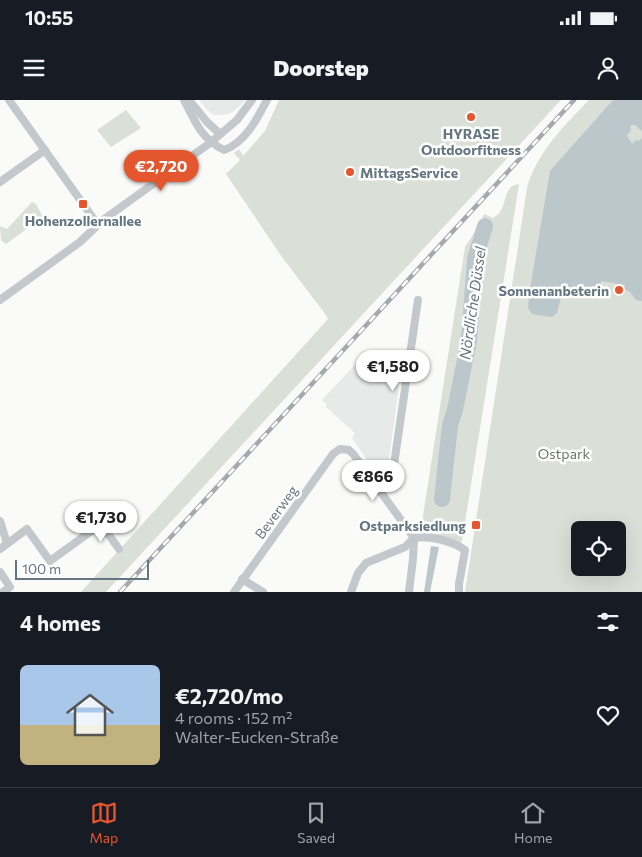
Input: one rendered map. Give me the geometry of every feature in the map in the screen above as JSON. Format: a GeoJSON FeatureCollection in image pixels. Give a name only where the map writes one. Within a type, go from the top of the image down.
{"type":"FeatureCollection","features":[{"type":"Feature","properties":{"kind":"street"},"geometry":{"type":"LineString","coordinates":[[9,100],[98,225]]}},
{"type":"Feature","properties":{"kind":"street"},"geometry":{"type":"LineString","coordinates":[[184,100],[202,134],[210,143],[224,150],[234,146],[255,122],[266,100]]}},
{"type":"Feature","properties":{"kind":"street"},"geometry":{"type":"LineString","coordinates":[[189,100],[207,122],[220,134]]}},
{"type":"Feature","properties":{"kind":"street"},"geometry":{"type":"LineString","coordinates":[[0,300],[210,143],[237,120],[252,100]]}},
{"type":"Feature","properties":{"kind":"street"},"geometry":{"type":"LineString","coordinates":[[0,182],[45,150]]}},
{"type":"Feature","properties":{"kind":"street"},"geometry":{"type":"LineString","coordinates":[[410,592],[414,538],[379,490],[391,481],[392,478],[418,300]]}},
{"type":"Feature","properties":{"kind":"street","name":"Beverweg"},"geometry":{"type":"LineString","coordinates":[[234,592],[333,454],[340,449],[346,449],[351,452],[379,490]]}},
{"type":"Feature","properties":{"kind":"street"},"geometry":{"type":"LineString","coordinates":[[0,521],[7,543]]}},
{"type":"Feature","properties":{"kind":"street"},"geometry":{"type":"LineString","coordinates":[[0,549],[27,529],[50,561],[101,524],[119,549]]}},
{"type":"Feature","properties":{"kind":"street"},"geometry":{"type":"LineString","coordinates":[[352,592],[358,573],[366,563],[405,547],[414,538],[454,542],[465,550],[459,592]]}},
{"type":"Feature","properties":{"kind":"street"},"geometry":{"type":"LineString","coordinates":[[0,572],[10,587],[3,592]]}},
{"type":"Feature","properties":{"kind":"street"},"geometry":{"type":"LineString","coordinates":[[242,579],[262,592]]}},
{"type":"Feature","properties":{"kind":"shaded area"},"geometry":{"type":"Polygon","coordinates":[[[199,100],[246,100],[228,114],[214,115],[199,100]]]}},
{"type":"Feature","properties":{"kind":"shaded area"},"geometry":{"type":"Polygon","coordinates":[[[613,100],[642,100],[642,131],[635,125],[632,125],[630,127],[631,131],[627,135],[632,144],[642,138],[642,301],[636,300],[630,292],[624,289],[625,285],[601,281],[601,285],[588,293],[563,290],[557,313],[552,317],[532,314],[528,308],[529,295],[550,171],[613,100]]]}},
{"type":"Feature","properties":{"kind":"shaded area"},"geometry":{"type":"Polygon","coordinates":[[[364,355],[399,387],[387,474],[383,482],[352,438],[355,433],[326,407],[327,404],[322,400],[364,355]]]}},
{"type":"Feature","properties":{"kind":"shaded area"},"geometry":{"type":"Polygon","coordinates":[[[431,546],[439,547],[430,592],[424,592],[431,546]]]}},
{"type":"Feature","properties":{"kind":"green space"},"geometry":{"type":"Polygon","coordinates":[[[279,100],[561,100],[106,592],[81,592],[328,319],[282,257],[226,174],[240,160],[234,153],[239,149],[243,156],[265,131],[279,100]]]}},
{"type":"Feature","properties":{"kind":"green space","name":"Ostpark"},"geometry":{"type":"Polygon","coordinates":[[[589,100],[642,100],[642,592],[465,592],[527,188],[544,151],[589,100]]]}},
{"type":"Feature","properties":{"kind":"green space"},"geometry":{"type":"Polygon","coordinates":[[[126,110],[141,128],[111,147],[97,130],[126,110]]]}},
{"type":"Feature","properties":{"kind":"green space"},"geometry":{"type":"Polygon","coordinates":[[[519,184],[462,541],[459,543],[450,538],[420,535],[465,247],[480,224],[484,214],[493,218],[498,214],[510,188],[519,184]]]}},
{"type":"Feature","properties":{"kind":"green space"},"geometry":{"type":"Polygon","coordinates":[[[32,202],[36,204],[43,217],[6,244],[1,240],[0,226],[7,229],[32,202]]]}},
{"type":"Feature","properties":{"kind":"waterway","name":"Nördliche Düssel"},"geometry":{"type":"LineString","coordinates":[[442,499],[450,425],[455,410],[469,340],[475,259],[485,226]]}},
{"type":"Feature","properties":{"kind":"railway"},"geometry":{"type":"LineString","coordinates":[[120,592],[574,100]]}},
{"type":"Feature","properties":{"kind":"place","name":"HYRASE Outdoorfitness"},"geometry":{"type":"Point","coordinates":[471,117]}},
{"type":"Feature","properties":{"kind":"place","name":"MittagsService"},"geometry":{"type":"Point","coordinates":[350,172]}},
{"type":"Feature","properties":{"kind":"place","name":"Hohenzollernallee"},"geometry":{"type":"Point","coordinates":[83,204]}},
{"type":"Feature","properties":{"kind":"place","name":"Sonnenanbeterin"},"geometry":{"type":"Point","coordinates":[619,290]}},
{"type":"Feature","properties":{"kind":"place","name":"Ostparksiedlung"},"geometry":{"type":"Point","coordinates":[476,525]}}]}
